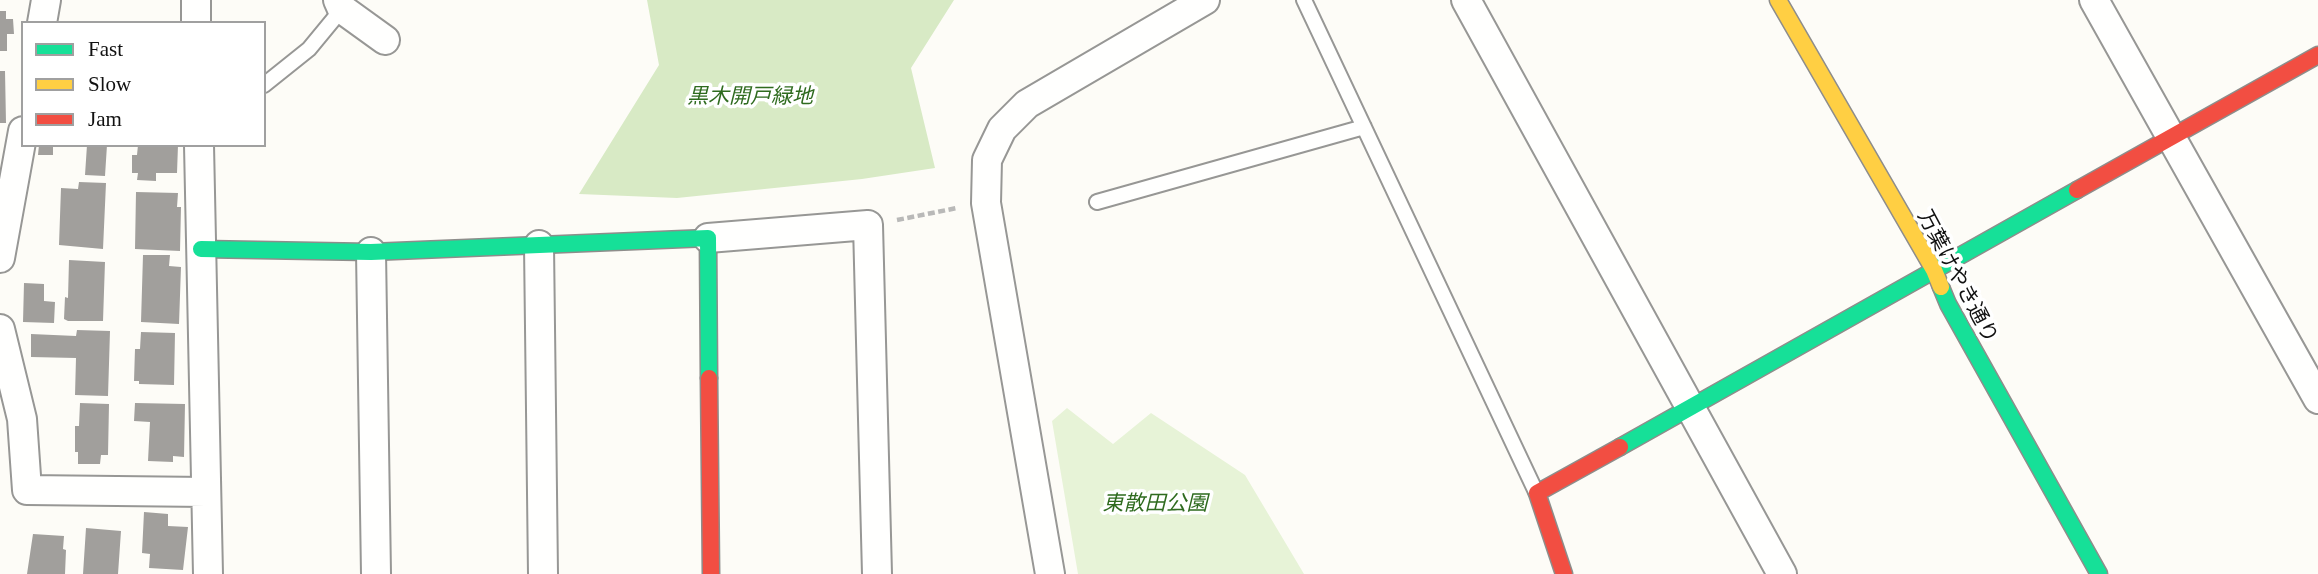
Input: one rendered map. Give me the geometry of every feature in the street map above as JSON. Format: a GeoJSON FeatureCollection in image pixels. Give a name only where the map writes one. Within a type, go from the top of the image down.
{"type":"FeatureCollection","features":[{"type":"Feature","properties":{"kind":"street"},"geometry":{"type":"LineString","coordinates":[[42,21],[46,0]]}},
{"type":"Feature","properties":{"kind":"street"},"geometry":{"type":"LineString","coordinates":[[196,0],[196,21]]}},
{"type":"Feature","properties":{"kind":"street"},"geometry":{"type":"LineString","coordinates":[[1466,0],[1782,574]]}},
{"type":"Feature","properties":{"kind":"street","name":"万葉けやき通り"},"geometry":{"type":"LineString","coordinates":[[1778,0],[1934,270],[1948,304],[2099,574]]}},
{"type":"Feature","properties":{"kind":"street"},"geometry":{"type":"LineString","coordinates":[[2094,0],[2318,399]]}},
{"type":"Feature","properties":{"kind":"street"},"geometry":{"type":"LineString","coordinates":[[1050,574],[986,203],[987,160],[1002,130],[1027,104],[1196,2]]}},
{"type":"Feature","properties":{"kind":"street"},"geometry":{"type":"LineString","coordinates":[[340,5],[384,40]]}},
{"type":"Feature","properties":{"kind":"street"},"geometry":{"type":"LineString","coordinates":[[1564,574],[1537,493],[2318,55]]}},
{"type":"Feature","properties":{"kind":"street"},"geometry":{"type":"LineString","coordinates":[[0,135],[21,132]]}},
{"type":"Feature","properties":{"kind":"street"},"geometry":{"type":"LineString","coordinates":[[0,258],[21,138]]}},
{"type":"Feature","properties":{"kind":"street"},"geometry":{"type":"LineString","coordinates":[[199,147],[208,574]]}},
{"type":"Feature","properties":{"kind":"street"},"geometry":{"type":"LineString","coordinates":[[201,249],[371,252],[708,238],[868,225],[877,574]]}},
{"type":"Feature","properties":{"kind":"street"},"geometry":{"type":"LineString","coordinates":[[708,238],[710,574]]}},
{"type":"Feature","properties":{"kind":"street"},"geometry":{"type":"LineString","coordinates":[[538,245],[543,574]]}},
{"type":"Feature","properties":{"kind":"street"},"geometry":{"type":"LineString","coordinates":[[371,252],[376,574]]}},
{"type":"Feature","properties":{"kind":"street"},"geometry":{"type":"LineString","coordinates":[[0,329],[11,420],[27,491],[206,492]]}},
{"type":"Feature","properties":{"kind":"lane"},"geometry":{"type":"LineString","coordinates":[[1304,0],[1537,493]]}},
{"type":"Feature","properties":{"kind":"lane"},"geometry":{"type":"LineString","coordinates":[[266,83],[309,49],[340,5]]}},
{"type":"Feature","properties":{"kind":"lane"},"geometry":{"type":"LineString","coordinates":[[1097,202],[1364,127]]}},
{"type":"Feature","properties":{"kind":"path"},"geometry":{"type":"LineString","coordinates":[[868,225],[986,203]]}},
{"type":"Feature","properties":{"kind":"green space","name":"黒木開戸緑地"},"geometry":{"type":"Polygon","coordinates":[[[647,0],[954,0],[911,68],[935,168],[862,179],[677,198],[579,194],[659,65],[647,0]]]}},
{"type":"Feature","properties":{"kind":"green space","name":"東散田公園"},"geometry":{"type":"Polygon","coordinates":[[[1067,408],[1113,444],[1151,413],[1245,475],[1304,574],[1078,574],[1052,421],[1067,408]]]}},
{"type":"Feature","properties":{"kind":"building"},"geometry":{"type":"Polygon","coordinates":[[[0,11],[6,11],[6,19],[13,19],[14,34],[7,34],[7,51],[0,51],[0,11]]]}},
{"type":"Feature","properties":{"kind":"building"},"geometry":{"type":"Polygon","coordinates":[[[0,71],[5,71],[6,123],[0,123],[0,71]]]}},
{"type":"Feature","properties":{"kind":"building"},"geometry":{"type":"Polygon","coordinates":[[[39,147],[53,147],[53,155],[38,155],[39,147]]]}},
{"type":"Feature","properties":{"kind":"building"},"geometry":{"type":"Polygon","coordinates":[[[87,147],[107,147],[105,176],[85,175],[87,147]]]}},
{"type":"Feature","properties":{"kind":"building"},"geometry":{"type":"Polygon","coordinates":[[[138,147],[178,147],[177,173],[156,173],[156,181],[137,180],[138,173],[132,173],[132,155],[137,155],[138,147]]]}},
{"type":"Feature","properties":{"kind":"building"},"geometry":{"type":"Polygon","coordinates":[[[79,182],[106,183],[103,249],[59,245],[61,188],[78,189],[79,182]]]}},
{"type":"Feature","properties":{"kind":"building"},"geometry":{"type":"Polygon","coordinates":[[[136,192],[178,193],[177,207],[181,207],[180,251],[135,249],[136,192]]]}},
{"type":"Feature","properties":{"kind":"building"},"geometry":{"type":"Polygon","coordinates":[[[143,255],[170,255],[169,266],[181,267],[179,324],[141,322],[143,255]]]}},
{"type":"Feature","properties":{"kind":"building"},"geometry":{"type":"Polygon","coordinates":[[[69,260],[105,262],[103,321],[64,319],[65,297],[68,298],[69,260]]]}},
{"type":"Feature","properties":{"kind":"building"},"geometry":{"type":"Polygon","coordinates":[[[24,283],[44,284],[44,301],[55,302],[54,323],[23,322],[24,283]]]}},
{"type":"Feature","properties":{"kind":"building"},"geometry":{"type":"Polygon","coordinates":[[[77,330],[110,331],[108,396],[75,395],[76,358],[31,357],[31,334],[76,336],[77,330]]]}},
{"type":"Feature","properties":{"kind":"building"},"geometry":{"type":"Polygon","coordinates":[[[141,332],[175,333],[174,385],[139,384],[139,381],[134,381],[135,349],[140,349],[141,332]]]}},
{"type":"Feature","properties":{"kind":"building"},"geometry":{"type":"Polygon","coordinates":[[[80,403],[109,404],[108,455],[101,455],[100,464],[78,464],[75,426],[79,426],[80,403]]]}},
{"type":"Feature","properties":{"kind":"building"},"geometry":{"type":"Polygon","coordinates":[[[135,403],[185,404],[184,457],[173,456],[173,462],[148,461],[150,422],[134,421],[135,403]]]}},
{"type":"Feature","properties":{"kind":"building"},"geometry":{"type":"Polygon","coordinates":[[[144,512],[168,514],[168,526],[188,527],[183,570],[149,568],[150,554],[142,553],[144,512]]]}},
{"type":"Feature","properties":{"kind":"building"},"geometry":{"type":"Polygon","coordinates":[[[86,528],[121,531],[118,574],[83,574],[86,528]]]}},
{"type":"Feature","properties":{"kind":"building"},"geometry":{"type":"Polygon","coordinates":[[[33,534],[64,536],[65,574],[27,574],[33,534]]]}},
{"type":"Feature","properties":{"kind":"traffic: fast"},"geometry":{"type":"LineString","coordinates":[[1620,447],[2077,190]]}},
{"type":"Feature","properties":{"kind":"traffic: fast"},"geometry":{"type":"LineString","coordinates":[[201,249],[371,252],[708,238],[709,378]]}},
{"type":"Feature","properties":{"kind":"traffic: fast"},"geometry":{"type":"LineString","coordinates":[[1941,287],[2099,574]]}},
{"type":"Feature","properties":{"kind":"traffic: slow"},"geometry":{"type":"LineString","coordinates":[[1778,0],[1934,270],[1941,287]]}},
{"type":"Feature","properties":{"kind":"traffic: jam"},"geometry":{"type":"LineString","coordinates":[[2077,190],[2318,55]]}},
{"type":"Feature","properties":{"kind":"traffic: jam"},"geometry":{"type":"LineString","coordinates":[[709,378],[711,574]]}},
{"type":"Feature","properties":{"kind":"traffic: jam"},"geometry":{"type":"LineString","coordinates":[[1564,574],[1537,493],[1620,447]]}}]}
